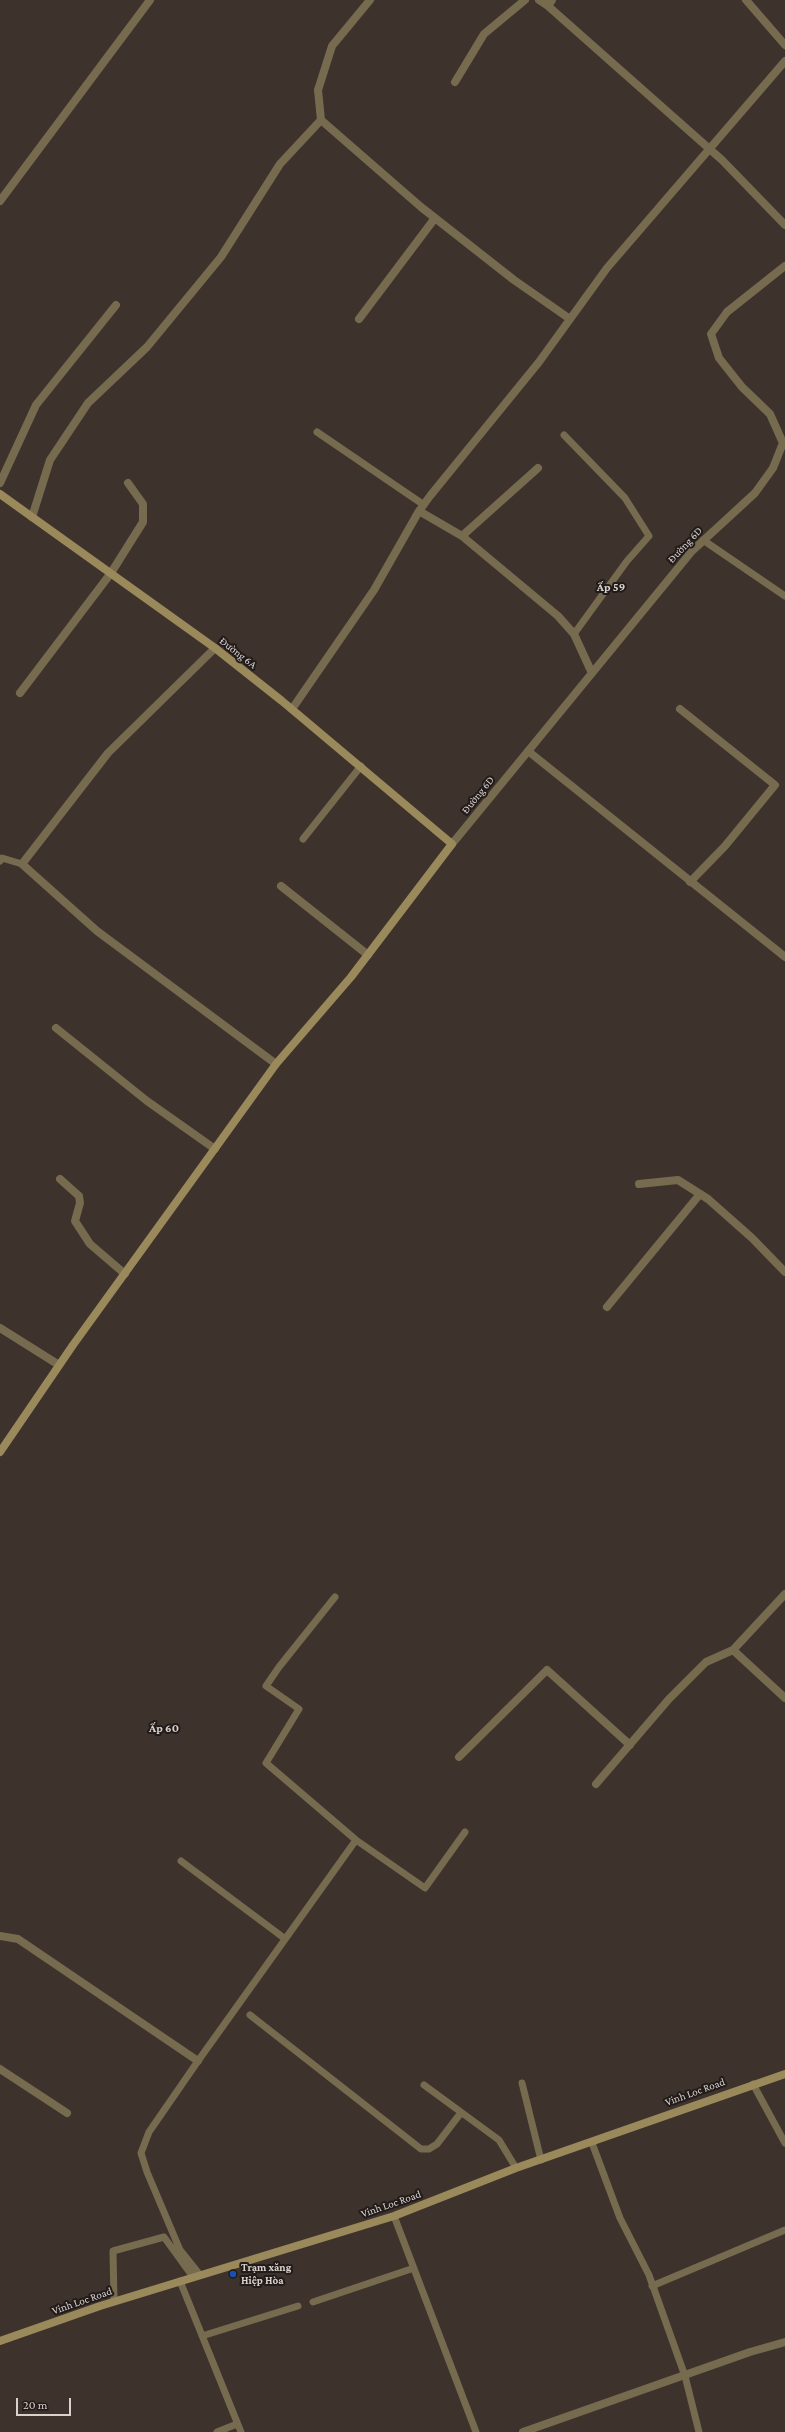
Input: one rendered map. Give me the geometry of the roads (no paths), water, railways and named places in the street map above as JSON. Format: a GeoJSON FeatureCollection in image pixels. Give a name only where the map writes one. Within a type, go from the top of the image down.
{"type":"FeatureCollection","features":[{"type":"Feature","properties":{"kind":"street"},"geometry":{"type":"LineString","coordinates":[[0,201],[150,0]]}},
{"type":"Feature","properties":{"kind":"street"},"geometry":{"type":"LineString","coordinates":[[370,0],[332,46],[318,90],[321,120],[435,218],[514,280],[570,319]]}},
{"type":"Feature","properties":{"kind":"street"},"geometry":{"type":"LineString","coordinates":[[454,82],[484,34],[525,0]]}},
{"type":"Feature","properties":{"kind":"street"},"geometry":{"type":"LineString","coordinates":[[539,0],[550,3],[751,188],[785,225]]}},
{"type":"Feature","properties":{"kind":"street"},"geometry":{"type":"LineString","coordinates":[[746,0],[785,45]]}},
{"type":"Feature","properties":{"kind":"street"},"geometry":{"type":"LineString","coordinates":[[292,709],[374,590],[422,508],[539,362],[607,268],[708,148],[785,61]]}},
{"type":"Feature","properties":{"kind":"street"},"geometry":{"type":"LineString","coordinates":[[32,517],[50,460],[88,403],[147,347],[221,257],[280,164],[321,120]]}},
{"type":"Feature","properties":{"kind":"street"},"geometry":{"type":"LineString","coordinates":[[359,319],[435,218]]}},
{"type":"Feature","properties":{"kind":"street","name":"Đường 6D"},"geometry":{"type":"LineString","coordinates":[[452,844],[591,671],[703,540],[755,493],[774,468],[783,443],[770,414],[742,387],[719,358],[711,334],[727,312],[785,266]]}},
{"type":"Feature","properties":{"kind":"street"},"geometry":{"type":"LineString","coordinates":[[0,483],[36,405],[116,305]]}},
{"type":"Feature","properties":{"kind":"street"},"geometry":{"type":"LineString","coordinates":[[462,536],[538,468]]}},
{"type":"Feature","properties":{"kind":"street"},"geometry":{"type":"LineString","coordinates":[[20,693],[111,573],[143,522],[143,504],[128,483]]}},
{"type":"Feature","properties":{"kind":"street","name":"Đường 6A"},"geometry":{"type":"LineString","coordinates":[[0,494],[214,648],[292,709],[452,844]]}},
{"type":"Feature","properties":{"kind":"street"},"geometry":{"type":"LineString","coordinates":[[422,508],[462,536],[558,616],[574,634],[591,671]]}},
{"type":"Feature","properties":{"kind":"street"},"geometry":{"type":"LineString","coordinates":[[214,648],[108,753],[22,864],[97,930],[276,1064]]}},
{"type":"Feature","properties":{"kind":"street"},"geometry":{"type":"LineString","coordinates":[[680,709],[775,784],[725,846],[690,882]]}},
{"type":"Feature","properties":{"kind":"street"},"geometry":{"type":"LineString","coordinates":[[528,751],[785,957]]}},
{"type":"Feature","properties":{"kind":"street"},"geometry":{"type":"LineString","coordinates":[[0,1452],[59,1365],[276,1064],[368,955],[452,844]]}},
{"type":"Feature","properties":{"kind":"street"},"geometry":{"type":"LineString","coordinates":[[281,886],[368,955]]}},
{"type":"Feature","properties":{"kind":"street"},"geometry":{"type":"LineString","coordinates":[[56,1028],[147,1101],[215,1149]]}},
{"type":"Feature","properties":{"kind":"street"},"geometry":{"type":"LineString","coordinates":[[60,1179],[79,1196],[80,1203],[75,1221],[90,1244],[125,1274]]}},
{"type":"Feature","properties":{"kind":"street"},"geometry":{"type":"LineString","coordinates":[[639,1184],[678,1180],[700,1194],[752,1238],[785,1272]]}},
{"type":"Feature","properties":{"kind":"street"},"geometry":{"type":"LineString","coordinates":[[607,1307],[700,1194]]}},
{"type":"Feature","properties":{"kind":"street"},"geometry":{"type":"LineString","coordinates":[[0,1328],[59,1365]]}},
{"type":"Feature","properties":{"kind":"street"},"geometry":{"type":"LineString","coordinates":[[596,1784],[669,1699],[706,1662],[733,1650],[785,1594]]}},
{"type":"Feature","properties":{"kind":"street"},"geometry":{"type":"LineString","coordinates":[[733,1650],[785,1698]]}},
{"type":"Feature","properties":{"kind":"street"},"geometry":{"type":"LineString","coordinates":[[459,1757],[547,1670],[630,1745]]}},
{"type":"Feature","properties":{"kind":"street"},"geometry":{"type":"LineString","coordinates":[[0,1936],[18,1939],[198,2061]]}},
{"type":"Feature","properties":{"kind":"street"},"geometry":{"type":"LineString","coordinates":[[0,2069],[67,2113]]}},
{"type":"Feature","properties":{"kind":"street","name":"Vinh Loc Road"},"geometry":{"type":"LineString","coordinates":[[0,2341],[114,2301],[394,2216],[516,2168],[592,2143],[753,2084],[785,2074]]}},
{"type":"Feature","properties":{"kind":"street"},"geometry":{"type":"LineString","coordinates":[[523,2432],[785,2342]]}},
{"type":"Feature","properties":{"kind":"lane"},"geometry":{"type":"LineString","coordinates":[[317,432],[422,508]]}},
{"type":"Feature","properties":{"kind":"lane"},"geometry":{"type":"LineString","coordinates":[[564,435],[625,498],[648,536],[627,561],[574,634]]}},
{"type":"Feature","properties":{"kind":"lane"},"geometry":{"type":"LineString","coordinates":[[703,540],[785,596]]}},
{"type":"Feature","properties":{"kind":"lane"},"geometry":{"type":"LineString","coordinates":[[304,839],[361,766]]}},
{"type":"Feature","properties":{"kind":"lane"},"geometry":{"type":"LineString","coordinates":[[0,861],[2,858],[22,864]]}},
{"type":"Feature","properties":{"kind":"lane"},"geometry":{"type":"LineString","coordinates":[[335,1597],[279,1667],[266,1686],[299,1709],[266,1763],[356,1840],[425,1888],[465,1832]]}},
{"type":"Feature","properties":{"kind":"lane"},"geometry":{"type":"LineString","coordinates":[[196,2276],[180,2250],[147,2172],[141,2153],[149,2132],[284,1938],[356,1840]]}},
{"type":"Feature","properties":{"kind":"lane"},"geometry":{"type":"LineString","coordinates":[[181,1860],[284,1938]]}},
{"type":"Feature","properties":{"kind":"lane"},"geometry":{"type":"LineString","coordinates":[[250,2015],[421,2149],[429,2149],[437,2144],[460,2114]]}},
{"type":"Feature","properties":{"kind":"lane"},"geometry":{"type":"LineString","coordinates":[[522,2083],[541,2160]]}},
{"type":"Feature","properties":{"kind":"lane"},"geometry":{"type":"LineString","coordinates":[[753,2084],[785,2143]]}},
{"type":"Feature","properties":{"kind":"lane"},"geometry":{"type":"LineString","coordinates":[[424,2085],[460,2114],[498,2140],[516,2168]]}},
{"type":"Feature","properties":{"kind":"lane"},"geometry":{"type":"LineString","coordinates":[[592,2143],[620,2218],[652,2286],[685,2376],[699,2432]]}},
{"type":"Feature","properties":{"kind":"lane"},"geometry":{"type":"LineString","coordinates":[[394,2216],[476,2432]]}},
{"type":"Feature","properties":{"kind":"lane"},"geometry":{"type":"LineString","coordinates":[[652,2286],[785,2230]]}},
{"type":"Feature","properties":{"kind":"lane"},"geometry":{"type":"LineString","coordinates":[[114,2301],[113,2251],[164,2237],[196,2276]]}},
{"type":"Feature","properties":{"kind":"lane"},"geometry":{"type":"LineString","coordinates":[[313,2302],[414,2268]]}},
{"type":"Feature","properties":{"kind":"lane"},"geometry":{"type":"LineString","coordinates":[[180,2281],[240,2432]]}},
{"type":"Feature","properties":{"kind":"lane"},"geometry":{"type":"LineString","coordinates":[[202,2336],[298,2306]]}},
{"type":"Feature","properties":{"kind":"lane"},"geometry":{"type":"LineString","coordinates":[[216,2432],[238,2424]]}},
{"type":"Feature","properties":{"kind":"place","name":"Trạm xăng Hiệp Hòa"},"geometry":{"type":"Point","coordinates":[233,2274]}},
{"type":"Feature","properties":{"kind":"district","name":"Ấp 59"},"geometry":{"type":"Point","coordinates":[611,587]}},
{"type":"Feature","properties":{"kind":"district","name":"Ấp 60"},"geometry":{"type":"Point","coordinates":[164,1728]}}]}
